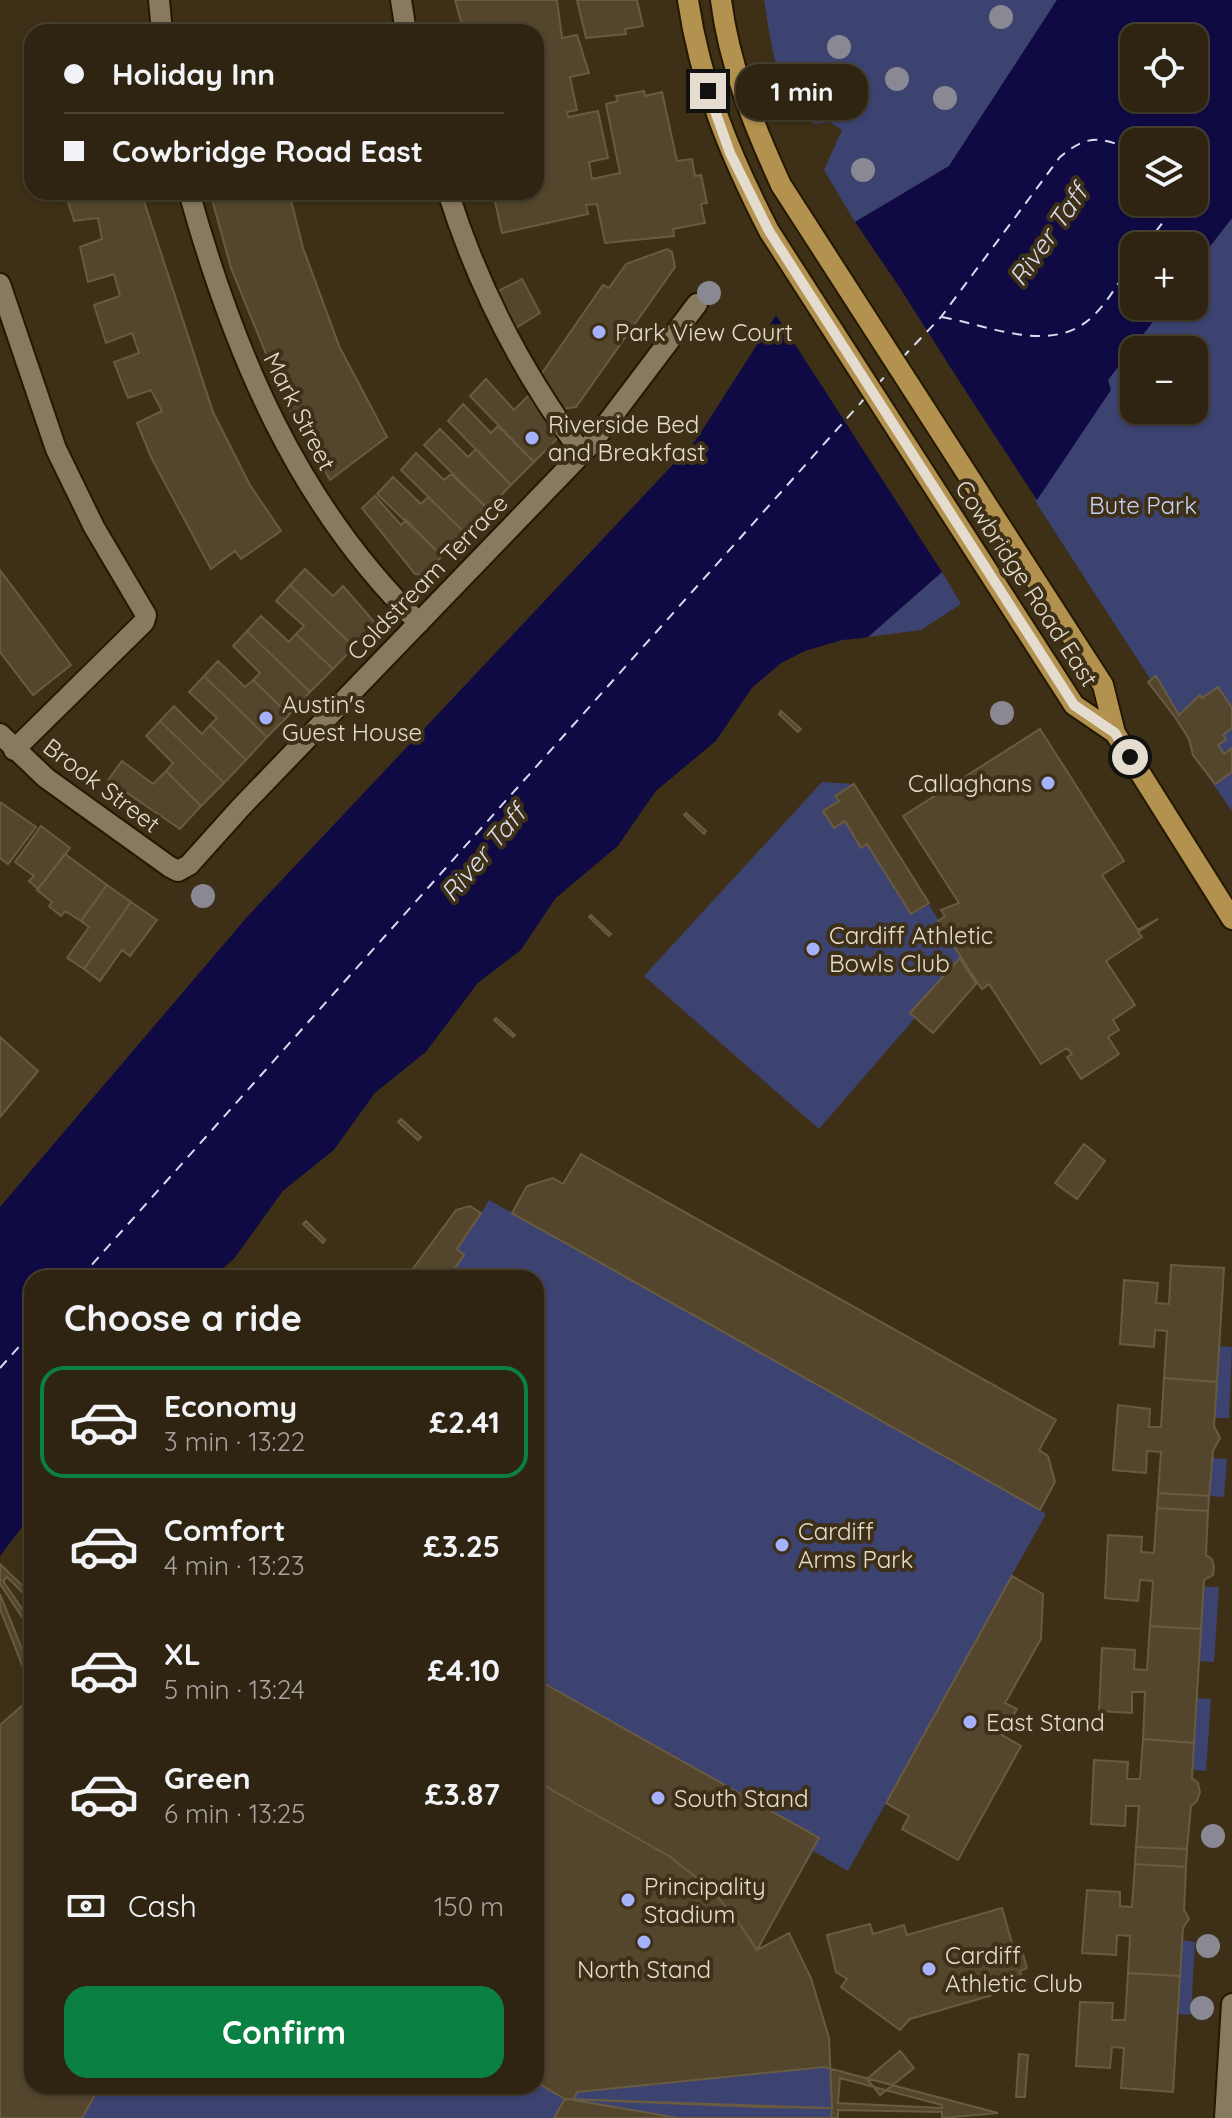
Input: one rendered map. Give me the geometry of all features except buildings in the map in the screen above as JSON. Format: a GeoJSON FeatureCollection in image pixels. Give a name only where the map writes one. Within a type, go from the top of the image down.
{"type":"FeatureCollection","features":[{"type":"Feature","properties":{"kind":"main road","name":"Cowbridge Road East"},"geometry":{"type":"LineString","coordinates":[[688,0],[708,91],[730,153],[769,231],[1074,705],[1115,733]]}},
{"type":"Feature","properties":{"kind":"main road","name":"Cowbridge Road East"},"geometry":{"type":"LineString","coordinates":[[721,0],[730,51],[759,137],[781,185],[1103,685],[1115,733]]}},
{"type":"Feature","properties":{"kind":"main road"},"geometry":{"type":"LineString","coordinates":[[1115,733],[1232,919]]}},
{"type":"Feature","properties":{"kind":"street"},"geometry":{"type":"LineString","coordinates":[[159,0],[161,24]]}},
{"type":"Feature","properties":{"kind":"street"},"geometry":{"type":"LineString","coordinates":[[401,0],[405,24]]}},
{"type":"Feature","properties":{"kind":"street","name":"Mark Street"},"geometry":{"type":"LineString","coordinates":[[192,200],[252,380],[274,427],[323,508],[384,586],[419,623]]}},
{"type":"Feature","properties":{"kind":"street"},"geometry":{"type":"LineString","coordinates":[[451,200],[464,241],[511,344],[535,387],[582,453]]}},
{"type":"Feature","properties":{"kind":"street"},"geometry":{"type":"LineString","coordinates":[[0,284],[56,449],[94,527],[146,615],[144,622],[14,750]]}},
{"type":"Feature","properties":{"kind":"street","name":"Coldstream Terrace"},"geometry":{"type":"LineString","coordinates":[[178,871],[189,865],[214,841],[242,806],[582,453],[697,304]]}},
{"type":"Feature","properties":{"kind":"street","name":"Brook Street"},"geometry":{"type":"LineString","coordinates":[[0,734],[57,787],[178,871]]}},
{"type":"Feature","properties":{"kind":"street"},"geometry":{"type":"LineString","coordinates":[[1225,2118],[1232,2004]]}},
{"type":"Feature","properties":{"kind":"green space"},"geometry":{"type":"Polygon","coordinates":[[[764,0],[1057,0],[949,166],[855,222],[824,170],[842,130],[830,122],[815,124],[802,115],[792,102],[778,70],[764,0]]]}},
{"type":"Feature","properties":{"kind":"green space","name":"Bute Park"},"geometry":{"type":"Polygon","coordinates":[[[1232,218],[1232,811],[1193,755],[1189,739],[1035,501],[1120,364],[1120,424],[1208,424],[1208,336],[1142,336],[1154,320],[1208,320],[1208,249],[1232,218]]]}},
{"type":"Feature","properties":{"kind":"green space"},"geometry":{"type":"Polygon","coordinates":[[[942,572],[961,604],[921,630],[868,637],[942,572]]]}},
{"type":"Feature","properties":{"kind":"green space","name":"Cardiff Athletic Bowls Club"},"geometry":{"type":"Polygon","coordinates":[[[822,782],[854,784],[977,982],[933,1033],[915,1018],[819,1129],[644,976],[822,782]]]}},
{"type":"Feature","properties":{"kind":"green space","name":"Cardiff Arms Park"},"geometry":{"type":"Polygon","coordinates":[[[581,1154],[1056,1420],[1039,1449],[1048,1456],[1055,1482],[1040,1510],[1046,1514],[1012,1575],[1043,1594],[1041,1639],[1005,1703],[1017,1709],[1003,1735],[1021,1746],[958,1860],[902,1829],[908,1816],[886,1803],[848,1871],[813,1851],[758,1949],[789,1933],[800,1957],[823,2022],[830,2067],[831,2118],[0,2118],[0,1725],[24,1704],[24,2094],[544,2094],[544,1270],[412,1270],[456,1210],[470,1206],[481,1213],[489,1200],[512,1213],[527,1186],[553,1178],[563,1183],[581,1154]]]}},
{"type":"Feature","properties":{"kind":"green space"},"geometry":{"type":"Polygon","coordinates":[[[1220,1346],[1232,1347],[1229,1418],[1215,1418],[1220,1346]]]}},
{"type":"Feature","properties":{"kind":"green space"},"geometry":{"type":"Polygon","coordinates":[[[1212,1458],[1227,1459],[1224,1497],[1209,1496],[1212,1458]]]}},
{"type":"Feature","properties":{"kind":"green space"},"geometry":{"type":"Polygon","coordinates":[[[1204,1587],[1219,1587],[1214,1662],[1199,1661],[1204,1587]]]}},
{"type":"Feature","properties":{"kind":"green space"},"geometry":{"type":"Polygon","coordinates":[[[1196,1698],[1211,1699],[1206,1771],[1192,1770],[1196,1698]]]}},
{"type":"Feature","properties":{"kind":"green space"},"geometry":{"type":"Polygon","coordinates":[[[1182,1940],[1195,1942],[1191,2015],[1178,2014],[1182,1940]]]}},
{"type":"Feature","properties":{"kind":"water","name":"River Taff"},"geometry":{"type":"Polygon","coordinates":[[[1057,0],[1232,0],[1232,218],[1208,249],[1208,232],[1120,232],[1120,320],[1154,320],[1142,336],[1120,336],[1120,364],[1108,380],[1111,390],[1037,500],[855,222],[949,166],[1057,0]]]}},
{"type":"Feature","properties":{"kind":"water","name":"River Taff"},"geometry":{"type":"Polygon","coordinates":[[[776,315],[942,572],[868,637],[805,651],[781,663],[752,688],[716,741],[656,791],[618,846],[556,898],[521,950],[478,983],[426,1052],[375,1093],[334,1150],[283,1191],[234,1259],[221,1270],[24,1270],[24,1524],[0,1556],[0,1207],[247,917],[696,440],[776,315]]]}},
{"type":"Feature","properties":{"kind":"pier"},"geometry":{"type":"Polygon","coordinates":[[[853,219],[1037,504],[1028,497],[986,434],[852,224],[853,219]]]}},
{"type":"Feature","properties":{"kind":"pier"},"geometry":{"type":"Polygon","coordinates":[[[774,311],[780,312],[819,372],[946,570],[945,575],[774,311]]]}},
{"type":"Feature","properties":{"kind":"pier"},"geometry":{"type":"Polygon","coordinates":[[[874,637],[807,655],[784,667],[754,691],[718,744],[658,794],[621,848],[559,901],[524,953],[480,986],[429,1055],[377,1096],[337,1153],[286,1194],[237,1261],[227,1270],[221,1270],[234,1259],[283,1191],[334,1150],[375,1093],[426,1052],[478,983],[521,950],[555,899],[618,846],[656,791],[716,741],[752,688],[782,663],[805,651],[842,640],[874,637]]]}},
{"type":"Feature","properties":{"kind":"ferry route"},"geometry":{"type":"LineString","coordinates":[[902,358],[941,317],[1060,157],[1087,141],[1104,140],[1120,146]]}},
{"type":"Feature","properties":{"kind":"ferry route"},"geometry":{"type":"LineString","coordinates":[[1156,232],[1164,216]]}},
{"type":"Feature","properties":{"kind":"ferry route"},"geometry":{"type":"LineString","coordinates":[[942,317],[1021,335],[1060,334],[1078,327],[1094,315],[1120,280]]}},
{"type":"Feature","properties":{"kind":"ferry route"},"geometry":{"type":"LineString","coordinates":[[877,385],[889,372]]}},
{"type":"Feature","properties":{"kind":"ferry route"},"geometry":{"type":"LineString","coordinates":[[87,1270],[865,398]]}},
{"type":"Feature","properties":{"kind":"ferry route"},"geometry":{"type":"LineString","coordinates":[[0,1368],[24,1341]]}},
{"type":"Feature","properties":{"kind":"place","name":"Park View Court"},"geometry":{"type":"Point","coordinates":[599,332]}},
{"type":"Feature","properties":{"kind":"place","name":"Riverside Bed and Breakfast"},"geometry":{"type":"Point","coordinates":[532,438]}},
{"type":"Feature","properties":{"kind":"place","name":"Austin's Guest House"},"geometry":{"type":"Point","coordinates":[266,718]}},
{"type":"Feature","properties":{"kind":"place","name":"Callaghans"},"geometry":{"type":"Point","coordinates":[1048,783]}},
{"type":"Feature","properties":{"kind":"place","name":"Cardiff Athletic Bowls Club"},"geometry":{"type":"Point","coordinates":[813,949]}},
{"type":"Feature","properties":{"kind":"place","name":"Cardiff Arms Park"},"geometry":{"type":"Point","coordinates":[782,1545]}},
{"type":"Feature","properties":{"kind":"place","name":"East Stand"},"geometry":{"type":"Point","coordinates":[970,1722]}},
{"type":"Feature","properties":{"kind":"place","name":"South Stand"},"geometry":{"type":"Point","coordinates":[658,1798]}},
{"type":"Feature","properties":{"kind":"place","name":"Principality Stadium"},"geometry":{"type":"Point","coordinates":[628,1900]}},
{"type":"Feature","properties":{"kind":"place","name":"North Stand"},"geometry":{"type":"Point","coordinates":[644,1942]}},
{"type":"Feature","properties":{"kind":"place","name":"Cardiff Athletic Club"},"geometry":{"type":"Point","coordinates":[929,1969]}},
{"type":"Feature","properties":{"kind":"route"},"geometry":{"type":"LineString","coordinates":[[708,91],[730,153],[769,231],[1074,705],[1115,733],[1130,757]]}}]}
